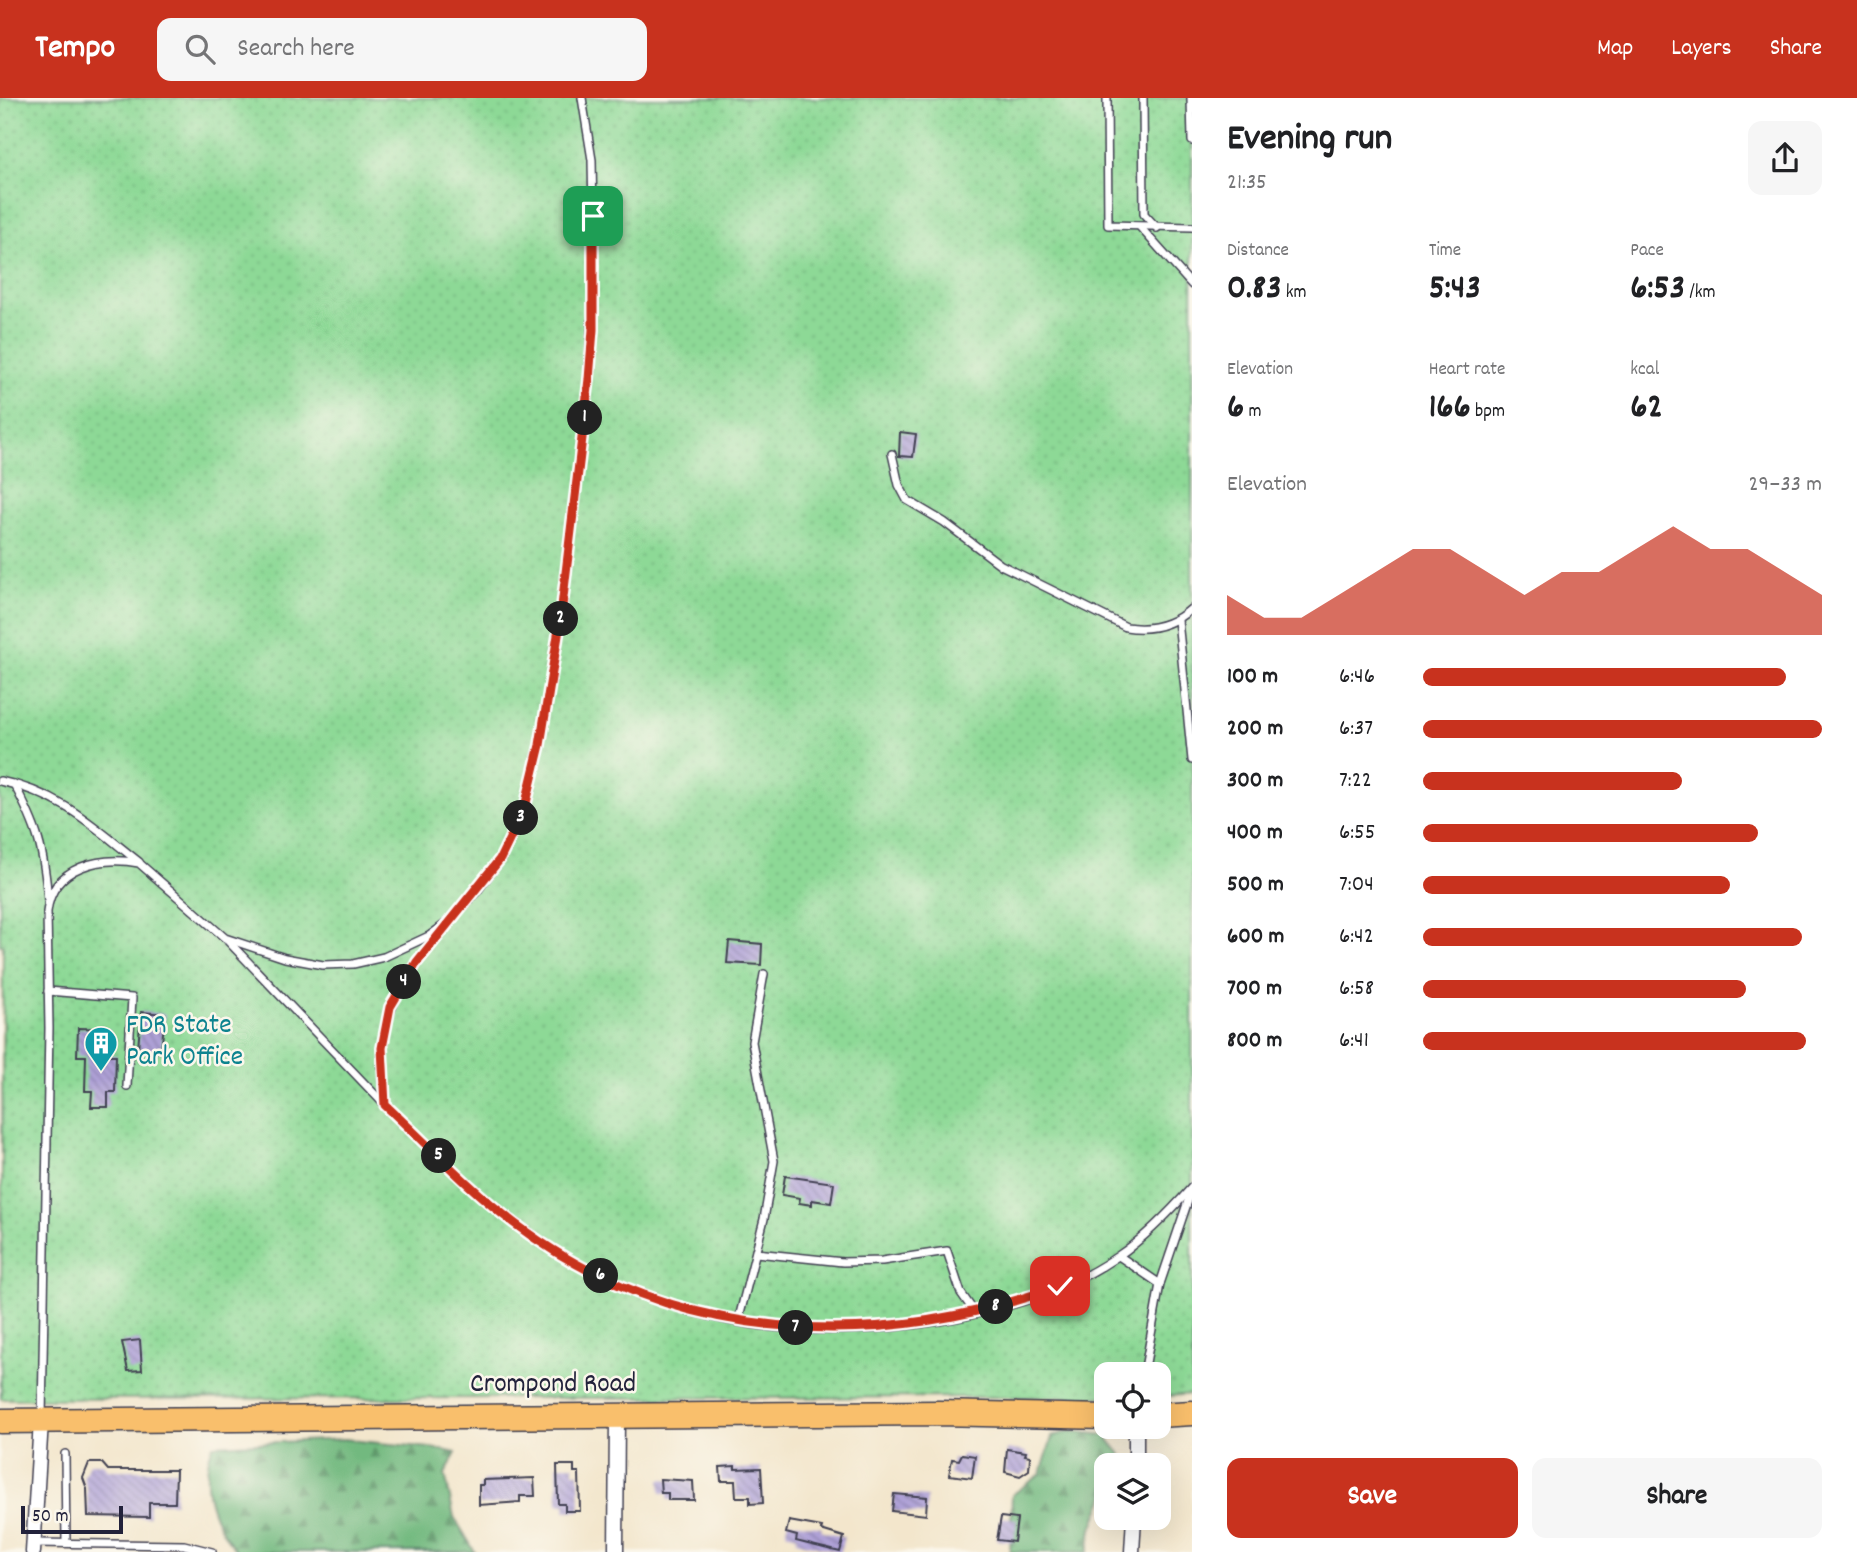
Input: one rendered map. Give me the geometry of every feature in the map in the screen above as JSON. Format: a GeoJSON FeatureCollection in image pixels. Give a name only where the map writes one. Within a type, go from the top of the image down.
{"type":"FeatureCollection","features":[{"type":"Feature","properties":{"kind":"highway","name":"Crompond Road"},"geometry":{"type":"LineString","coordinates":[[0,1421],[939,1413],[1094,1417]]}},
{"type":"Feature","properties":{"kind":"highway"},"geometry":{"type":"LineString","coordinates":[[1171,1414],[1192,1413]]}},
{"type":"Feature","properties":{"kind":"street"},"geometry":{"type":"LineString","coordinates":[[616,1552],[617,1416]]}},
{"type":"Feature","properties":{"kind":"street"},"geometry":{"type":"LineString","coordinates":[[33,1547],[41,1421]]}},
{"type":"Feature","properties":{"kind":"street"},"geometry":{"type":"LineString","coordinates":[[1132,1552],[1133,1530]]}},
{"type":"Feature","properties":{"kind":"lane"},"geometry":{"type":"LineString","coordinates":[[385,1105],[382,1048],[390,1007],[417,962],[448,922],[478,890],[500,859],[525,807],[540,745],[560,623],[593,330],[592,160],[582,98]]}},
{"type":"Feature","properties":{"kind":"lane"},"geometry":{"type":"LineString","coordinates":[[1107,98],[1108,225],[1192,227]]}},
{"type":"Feature","properties":{"kind":"lane"},"geometry":{"type":"LineString","coordinates":[[1143,98],[1144,214],[1157,228]]}},
{"type":"Feature","properties":{"kind":"lane"},"geometry":{"type":"LineString","coordinates":[[1191,98],[1192,141]]}},
{"type":"Feature","properties":{"kind":"lane"},"geometry":{"type":"LineString","coordinates":[[1140,227],[1192,285]]}},
{"type":"Feature","properties":{"kind":"lane"},"geometry":{"type":"LineString","coordinates":[[892,454],[899,485],[908,500],[944,522],[1001,565],[1126,627],[1155,628],[1178,620],[1192,608]]}},
{"type":"Feature","properties":{"kind":"lane"},"geometry":{"type":"LineString","coordinates":[[1178,620],[1192,760]]}},
{"type":"Feature","properties":{"kind":"lane"},"geometry":{"type":"LineString","coordinates":[[0,781],[15,784],[71,807],[139,863],[225,938],[385,1105],[513,1222],[574,1262],[669,1304],[738,1322],[840,1329],[921,1322],[975,1313],[1060,1286],[1118,1256],[1192,1188]]}},
{"type":"Feature","properties":{"kind":"lane"},"geometry":{"type":"LineString","coordinates":[[15,784],[38,832],[45,859],[48,902],[41,1421]]}},
{"type":"Feature","properties":{"kind":"lane"},"geometry":{"type":"LineString","coordinates":[[48,902],[63,879],[92,862],[122,860],[139,863]]}},
{"type":"Feature","properties":{"kind":"lane"},"geometry":{"type":"LineString","coordinates":[[225,938],[285,958],[323,965],[353,964],[411,946],[448,922]]}},
{"type":"Feature","properties":{"kind":"lane"},"geometry":{"type":"LineString","coordinates":[[738,1322],[756,1253],[774,1161],[752,1042],[764,974]]}},
{"type":"Feature","properties":{"kind":"lane"},"geometry":{"type":"LineString","coordinates":[[48,991],[132,998],[127,1086]]}},
{"type":"Feature","properties":{"kind":"lane"},"geometry":{"type":"LineString","coordinates":[[1146,1362],[1160,1284],[1192,1188]]}},
{"type":"Feature","properties":{"kind":"lane"},"geometry":{"type":"LineString","coordinates":[[756,1253],[844,1262],[883,1261],[947,1251],[961,1293],[975,1313]]}},
{"type":"Feature","properties":{"kind":"lane"},"geometry":{"type":"LineString","coordinates":[[1118,1256],[1160,1284]]}},
{"type":"Feature","properties":{"kind":"lane"},"geometry":{"type":"LineString","coordinates":[[65,1454],[66,1543]]}},
{"type":"Feature","properties":{"kind":"lane"},"geometry":{"type":"LineString","coordinates":[[33,1547],[66,1543],[184,1545],[212,1552]]}},
{"type":"Feature","properties":{"kind":"green space"},"geometry":{"type":"Polygon","coordinates":[[[0,98],[1192,98],[1192,1394],[1171,1396],[1171,1362],[1094,1362],[1094,1397],[1,1399],[3,945],[0,945],[0,98]]]}},
{"type":"Feature","properties":{"kind":"green space"},"geometry":{"type":"Polygon","coordinates":[[[1069,1431],[1094,1434],[1094,1439],[1108,1439],[1120,1453],[1094,1453],[1094,1524],[1088,1552],[1010,1552],[1012,1495],[1041,1474],[1052,1437],[1069,1431]]]}},
{"type":"Feature","properties":{"kind":"green space"},"geometry":{"type":"Polygon","coordinates":[[[345,1439],[456,1453],[445,1474],[454,1517],[475,1552],[237,1552],[214,1515],[207,1488],[213,1445],[345,1439]]]}},
{"type":"Feature","properties":{"kind":"building"},"geometry":{"type":"Polygon","coordinates":[[[900,432],[916,434],[913,457],[899,456],[900,432]]]}},
{"type":"Feature","properties":{"kind":"building"},"geometry":{"type":"Polygon","coordinates":[[[729,941],[762,944],[761,965],[727,963],[729,941]]]}},
{"type":"Feature","properties":{"kind":"building"},"geometry":{"type":"Polygon","coordinates":[[[141,1012],[165,1014],[161,1052],[138,1049],[141,1012]]]}},
{"type":"Feature","properties":{"kind":"building","name":"FDR State Park Office"},"geometry":{"type":"Polygon","coordinates":[[[78,1028],[110,1029],[109,1055],[116,1055],[115,1092],[108,1092],[108,1107],[91,1107],[92,1091],[85,1091],[86,1056],[77,1056],[78,1028]]]}},
{"type":"Feature","properties":{"kind":"building"},"geometry":{"type":"Polygon","coordinates":[[[785,1176],[834,1183],[831,1203],[812,1200],[812,1205],[799,1203],[800,1198],[782,1195],[785,1176]]]}},
{"type":"Feature","properties":{"kind":"building"},"geometry":{"type":"Polygon","coordinates":[[[140,1340],[142,1370],[128,1371],[122,1342],[140,1340]]]}},
{"type":"Feature","properties":{"kind":"building"},"geometry":{"type":"Polygon","coordinates":[[[1007,1449],[1026,1452],[1025,1455],[1030,1456],[1029,1470],[1020,1476],[1005,1472],[1007,1449]]]}},
{"type":"Feature","properties":{"kind":"building"},"geometry":{"type":"Polygon","coordinates":[[[962,1454],[975,1456],[972,1478],[949,1475],[952,1459],[959,1460],[962,1454]]]}},
{"type":"Feature","properties":{"kind":"building"},"geometry":{"type":"Polygon","coordinates":[[[89,1463],[102,1463],[108,1470],[176,1470],[175,1503],[149,1503],[149,1517],[88,1516],[87,1489],[83,1478],[89,1463]]]}},
{"type":"Feature","properties":{"kind":"building"},"geometry":{"type":"Polygon","coordinates":[[[557,1465],[574,1465],[574,1472],[579,1472],[580,1511],[565,1511],[565,1504],[558,1504],[557,1465]]]}},
{"type":"Feature","properties":{"kind":"building"},"geometry":{"type":"Polygon","coordinates":[[[735,1466],[735,1469],[761,1468],[763,1503],[750,1504],[750,1497],[736,1497],[735,1481],[721,1481],[720,1467],[735,1466]]]}},
{"type":"Feature","properties":{"kind":"building"},"geometry":{"type":"Polygon","coordinates":[[[534,1478],[535,1496],[520,1496],[520,1502],[479,1505],[479,1485],[483,1485],[483,1480],[534,1478]]]}},
{"type":"Feature","properties":{"kind":"building"},"geometry":{"type":"Polygon","coordinates":[[[660,1479],[693,1481],[694,1500],[668,1500],[668,1493],[661,1493],[660,1479]]]}},
{"type":"Feature","properties":{"kind":"building"},"geometry":{"type":"Polygon","coordinates":[[[894,1494],[927,1497],[926,1515],[892,1511],[894,1494]]]}},
{"type":"Feature","properties":{"kind":"building"},"geometry":{"type":"Polygon","coordinates":[[[1001,1517],[1017,1519],[1014,1542],[997,1540],[1001,1517]]]}},
{"type":"Feature","properties":{"kind":"building"},"geometry":{"type":"Polygon","coordinates":[[[789,1521],[822,1527],[821,1530],[844,1537],[840,1552],[796,1541],[797,1536],[786,1533],[789,1521]]]}},
{"type":"Feature","properties":{"kind":"place","name":"FDR State Park Office"},"geometry":{"type":"Point","coordinates":[101,1073]}},
{"type":"Feature","properties":{"kind":"route"},"geometry":{"type":"LineString","coordinates":[[593,216],[593,330],[589,379],[560,623],[540,745],[525,807],[500,859],[478,890],[448,922],[417,962],[390,1007],[382,1048],[381,1075],[385,1105],[477,1191],[539,1241],[574,1262],[634,1291],[712,1317],[751,1324],[800,1328],[878,1326],[975,1313],[1060,1286]]}}]}
